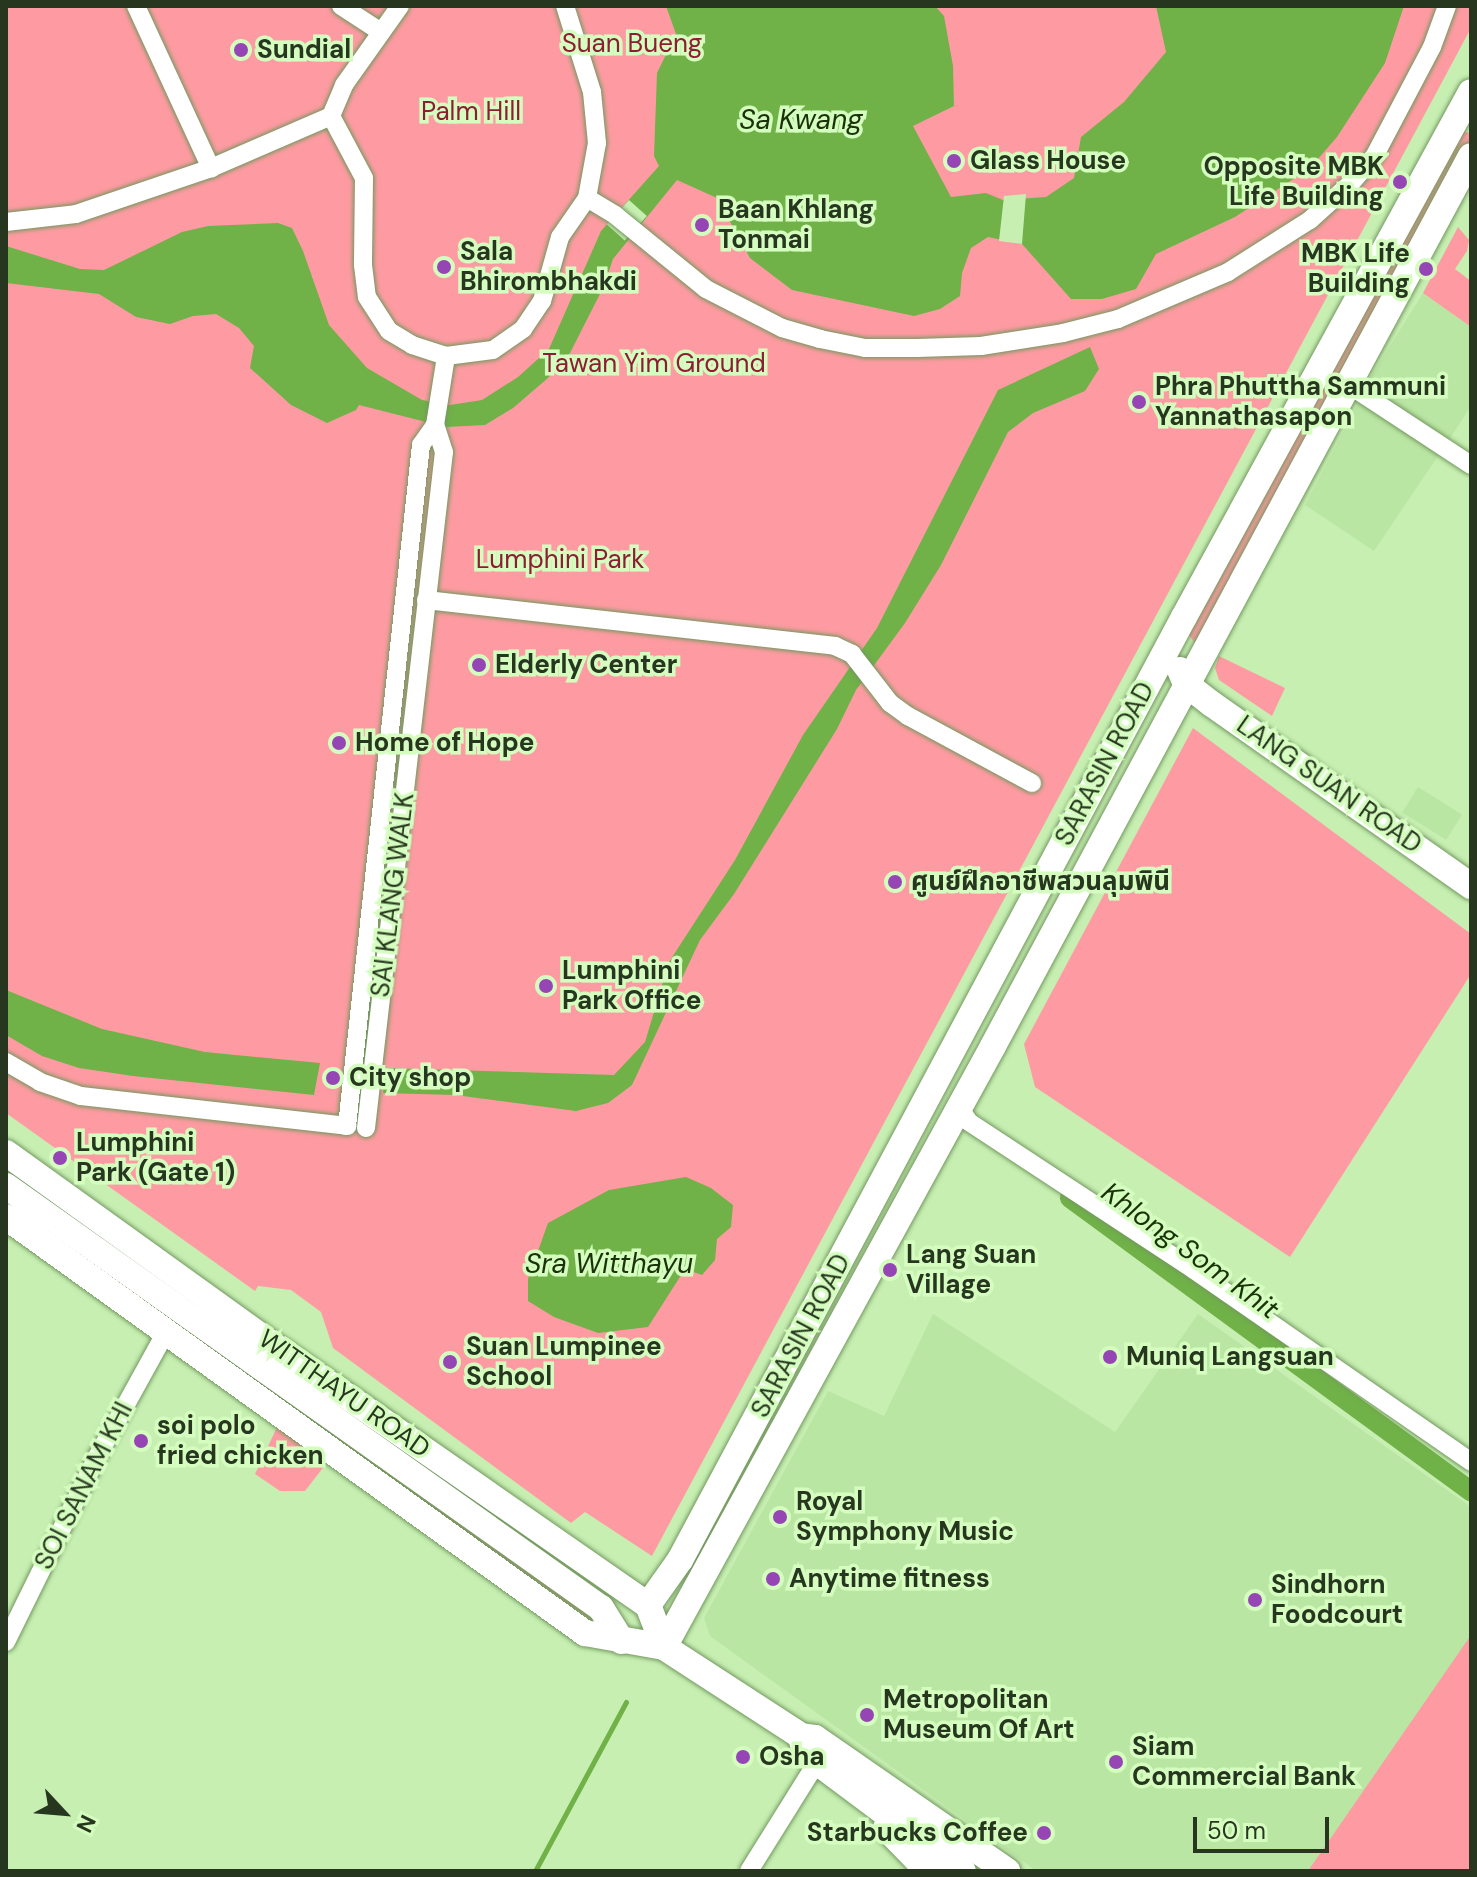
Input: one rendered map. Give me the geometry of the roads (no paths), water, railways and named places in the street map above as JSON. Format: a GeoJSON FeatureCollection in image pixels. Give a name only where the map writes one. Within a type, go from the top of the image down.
{"type":"FeatureCollection","features":[{"type":"Feature","properties":{"kind":"street"},"geometry":{"type":"LineString","coordinates":[[136,6],[211,168]]}},
{"type":"Feature","properties":{"kind":"street"},"geometry":{"type":"LineString","coordinates":[[341,6],[381,32]]}},
{"type":"Feature","properties":{"kind":"street"},"geometry":{"type":"LineString","coordinates":[[6,222],[76,214],[211,168],[331,116],[344,85],[400,6]]}},
{"type":"Feature","properties":{"kind":"street"},"geometry":{"type":"LineString","coordinates":[[331,116],[364,178],[363,265],[367,297],[389,331],[412,345],[446,356],[493,350],[523,329],[542,301],[560,237],[587,198],[597,143],[592,92],[565,6]]}},
{"type":"Feature","properties":{"kind":"street"},"geometry":{"type":"LineString","coordinates":[[587,198],[615,215],[706,289],[782,328],[865,348],[981,346],[1063,333],[1118,319],[1228,272],[1310,220],[1351,183],[1375,155],[1432,47],[1447,6]]}},
{"type":"Feature","properties":{"kind":"street","name":"SARASIN ROAD"},"geometry":{"type":"LineString","coordinates":[[648,1605],[680,1560],[1173,637],[1467,108]]}},
{"type":"Feature","properties":{"kind":"street","name":"SARASIN ROAD"},"geometry":{"type":"LineString","coordinates":[[664,1647],[1471,156]]}},
{"type":"Feature","properties":{"kind":"street","name":"SAI KLANG WALK"},"geometry":{"type":"LineString","coordinates":[[6,1062],[40,1082],[81,1096],[347,1126],[421,445],[435,425],[446,356]]}},
{"type":"Feature","properties":{"kind":"street"},"geometry":{"type":"LineString","coordinates":[[1349,385],[1471,465]]}},
{"type":"Feature","properties":{"kind":"street","name":"SAI KLANG WALK"},"geometry":{"type":"LineString","coordinates":[[366,1128],[444,452],[435,425]]}},
{"type":"Feature","properties":{"kind":"street"},"geometry":{"type":"LineString","coordinates":[[412,529],[435,531]]}},
{"type":"Feature","properties":{"kind":"street"},"geometry":{"type":"LineString","coordinates":[[426,600],[835,646],[852,654],[890,703],[908,716],[1032,783]]}},
{"type":"Feature","properties":{"kind":"street"},"geometry":{"type":"LineString","coordinates":[[1173,637],[1175,654],[1186,684]]}},
{"type":"Feature","properties":{"kind":"street","name":"LANG SUAN ROAD"},"geometry":{"type":"LineString","coordinates":[[1186,684],[1471,886]]}},
{"type":"Feature","properties":{"kind":"street"},"geometry":{"type":"LineString","coordinates":[[390,721],[412,723]]}},
{"type":"Feature","properties":{"kind":"street"},"geometry":{"type":"LineString","coordinates":[[371,904],[391,907]]}},
{"type":"Feature","properties":{"kind":"street"},"geometry":{"type":"LineString","coordinates":[[959,1107],[969,1122],[1194,1270],[1471,1462]]}},
{"type":"Feature","properties":{"kind":"street","name":"WITTHAYU ROAD"},"geometry":{"type":"LineString","coordinates":[[6,1153],[282,1351],[648,1605]]}},
{"type":"Feature","properties":{"kind":"street","name":"WITTHAYU ROAD"},"geometry":{"type":"LineString","coordinates":[[6,1186],[44,1229],[166,1332],[259,1383]]}},
{"type":"Feature","properties":{"kind":"street"},"geometry":{"type":"LineString","coordinates":[[44,1229],[67,1197]]}},
{"type":"Feature","properties":{"kind":"street","name":"WITTHAYU ROAD"},"geometry":{"type":"LineString","coordinates":[[6,1217],[44,1229],[259,1383],[601,1608],[622,1641],[664,1647],[801,1736],[815,1738],[1007,1871]]}},
{"type":"Feature","properties":{"kind":"street","name":"SOI SANAM KHI"},"geometry":{"type":"LineString","coordinates":[[6,1642],[97,1457],[166,1332]]}},
{"type":"Feature","properties":{"kind":"street"},"geometry":{"type":"LineString","coordinates":[[648,1605],[664,1647]]}},
{"type":"Feature","properties":{"kind":"street","name":"WITTHAYU ROAD"},"geometry":{"type":"LineString","coordinates":[[801,1736],[805,1753],[963,1871]]}},
{"type":"Feature","properties":{"kind":"street"},"geometry":{"type":"LineString","coordinates":[[749,1871],[817,1762]]}},
{"type":"Feature","properties":{"kind":"street","name":"WITTHAYU ROAD"},"geometry":{"type":"LineString","coordinates":[[854,1791],[912,1859],[928,1871]]}},
{"type":"Feature","properties":{"kind":"water","name":"Sa Kwang"},"geometry":{"type":"Polygon","coordinates":[[[666,6],[935,6],[944,16],[953,66],[954,106],[913,126],[951,197],[986,193],[1003,200],[1046,197],[1074,178],[1081,137],[1124,102],[1166,52],[1156,6],[1404,6],[1385,63],[1337,137],[1310,168],[1235,217],[1156,254],[1136,289],[1102,299],[1071,299],[1022,244],[988,237],[971,248],[962,273],[960,296],[940,309],[914,316],[792,290],[750,258],[717,198],[677,180],[613,259],[604,286],[570,353],[548,378],[513,408],[485,425],[446,427],[359,405],[356,410],[327,423],[291,405],[250,368],[254,346],[239,328],[216,314],[193,316],[170,324],[136,317],[99,294],[6,283],[6,246],[80,269],[104,270],[182,232],[208,226],[278,223],[292,228],[329,325],[367,368],[422,400],[450,405],[482,400],[518,377],[549,349],[601,231],[659,166],[654,156],[657,73],[676,34],[666,6]]]}},
{"type":"Feature","properties":{"kind":"water"},"geometry":{"type":"Polygon","coordinates":[[[1090,347],[1099,369],[1085,391],[1033,413],[1008,432],[941,565],[905,623],[856,690],[837,729],[734,894],[700,940],[632,1085],[608,1103],[576,1111],[455,1095],[383,1093],[386,1068],[614,1075],[645,1042],[669,962],[735,860],[803,735],[877,628],[998,390],[1090,347]]]}},
{"type":"Feature","properties":{"kind":"water"},"geometry":{"type":"Polygon","coordinates":[[[6,990],[102,1029],[205,1052],[320,1063],[314,1095],[133,1076],[79,1068],[42,1056],[6,1035],[6,990]]]}},
{"type":"Feature","properties":{"kind":"water","name":"Sra Witthayu"},"geometry":{"type":"Polygon","coordinates":[[[686,1177],[711,1188],[733,1205],[731,1227],[717,1239],[715,1260],[702,1275],[685,1269],[648,1327],[598,1333],[554,1317],[528,1301],[528,1279],[548,1223],[609,1190],[686,1177]]]}},
{"type":"Feature","properties":{"kind":"waterway","name":"Khlong Som Khit"},"geometry":{"type":"LineString","coordinates":[[1070,1198],[1471,1491]]}},
{"type":"Feature","properties":{"kind":"waterway"},"geometry":{"type":"LineString","coordinates":[[535,1871],[626,1702]]}},
{"type":"Feature","properties":{"kind":"place","name":"Sundial"},"geometry":{"type":"Point","coordinates":[241,50]}},
{"type":"Feature","properties":{"kind":"place","name":"Glass House"},"geometry":{"type":"Point","coordinates":[954,161]}},
{"type":"Feature","properties":{"kind":"place","name":"Opposite MBK Life Building"},"geometry":{"type":"Point","coordinates":[1400,182]}},
{"type":"Feature","properties":{"kind":"place","name":"Baan Khlang Tonmai"},"geometry":{"type":"Point","coordinates":[702,225]}},
{"type":"Feature","properties":{"kind":"place","name":"Sala Bhirombhakdi"},"geometry":{"type":"Point","coordinates":[444,267]}},
{"type":"Feature","properties":{"kind":"place","name":"MBK Life Building"},"geometry":{"type":"Point","coordinates":[1426,269]}},
{"type":"Feature","properties":{"kind":"place","name":"Phra Phuttha Sammuni Yannathasapon"},"geometry":{"type":"Point","coordinates":[1139,402]}},
{"type":"Feature","properties":{"kind":"place","name":"Elderly Center"},"geometry":{"type":"Point","coordinates":[479,665]}},
{"type":"Feature","properties":{"kind":"place","name":"Home of Hope"},"geometry":{"type":"Point","coordinates":[339,743]}},
{"type":"Feature","properties":{"kind":"place","name":"ศูนย์ฝึกอาชีพสวนลุมพินี"},"geometry":{"type":"Point","coordinates":[895,882]}},
{"type":"Feature","properties":{"kind":"place","name":"Lumphini Park Office"},"geometry":{"type":"Point","coordinates":[546,986]}},
{"type":"Feature","properties":{"kind":"place","name":"City shop"},"geometry":{"type":"Point","coordinates":[333,1078]}},
{"type":"Feature","properties":{"kind":"place","name":"Lumphini Park (Gate 1)"},"geometry":{"type":"Point","coordinates":[60,1158]}},
{"type":"Feature","properties":{"kind":"place","name":"Lang Suan Village"},"geometry":{"type":"Point","coordinates":[890,1270]}},
{"type":"Feature","properties":{"kind":"place","name":"Muniq Langsuan"},"geometry":{"type":"Point","coordinates":[1110,1357]}},
{"type":"Feature","properties":{"kind":"place","name":"Suan Lumpinee School"},"geometry":{"type":"Point","coordinates":[450,1362]}},
{"type":"Feature","properties":{"kind":"place","name":"soi polo fried chicken"},"geometry":{"type":"Point","coordinates":[141,1441]}},
{"type":"Feature","properties":{"kind":"place","name":"Royal Symphony Music"},"geometry":{"type":"Point","coordinates":[780,1517]}},
{"type":"Feature","properties":{"kind":"place","name":"Anytime fitness"},"geometry":{"type":"Point","coordinates":[773,1579]}},
{"type":"Feature","properties":{"kind":"place","name":"Sindhorn Foodcourt"},"geometry":{"type":"Point","coordinates":[1255,1600]}},
{"type":"Feature","properties":{"kind":"place","name":"Metropolitan Museum Of Art"},"geometry":{"type":"Point","coordinates":[867,1715]}},
{"type":"Feature","properties":{"kind":"place","name":"Osha"},"geometry":{"type":"Point","coordinates":[743,1757]}},
{"type":"Feature","properties":{"kind":"place","name":"Siam Commercial Bank"},"geometry":{"type":"Point","coordinates":[1116,1762]}},
{"type":"Feature","properties":{"kind":"place","name":"Starbucks Coffee"},"geometry":{"type":"Point","coordinates":[1044,1833]}},
{"type":"Feature","properties":{"kind":"park label","name":"Suan Bueng"},"geometry":{"type":"Point","coordinates":[632,44]}},
{"type":"Feature","properties":{"kind":"park label","name":"Palm Hill"},"geometry":{"type":"Point","coordinates":[471,112]}},
{"type":"Feature","properties":{"kind":"park label","name":"Tawan Yim Ground"},"geometry":{"type":"Point","coordinates":[654,364]}},
{"type":"Feature","properties":{"kind":"park label","name":"Lumphini Park"},"geometry":{"type":"Point","coordinates":[560,560]}}]}
